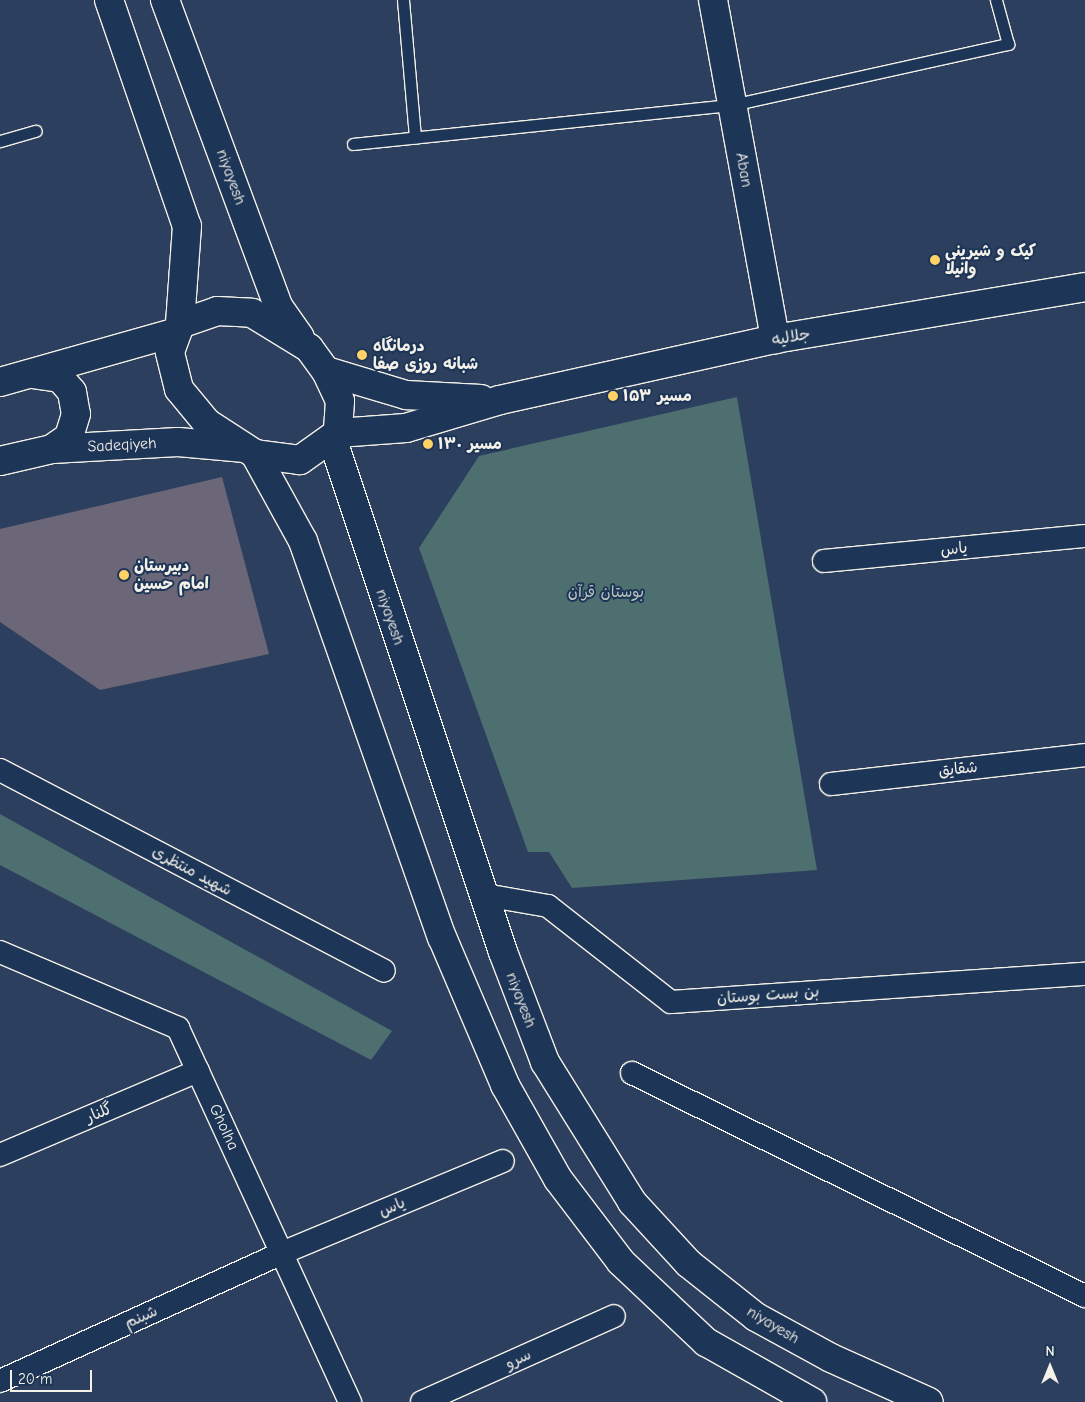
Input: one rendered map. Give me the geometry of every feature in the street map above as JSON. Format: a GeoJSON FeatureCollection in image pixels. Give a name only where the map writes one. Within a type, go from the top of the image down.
{"type":"FeatureCollection","features":[{"type":"Feature","properties":{"kind":"main road"},"geometry":{"type":"LineString","coordinates":[[109,0],[188,226],[179,328],[170,352],[179,389],[207,423],[250,451],[300,460],[335,436],[406,428],[500,400]]}},
{"type":"Feature","properties":{"kind":"main road","name":"niyayesh"},"geometry":{"type":"LineString","coordinates":[[165,0],[278,306],[308,348]]}},
{"type":"Feature","properties":{"kind":"main road","name":"Aban"},"geometry":{"type":"LineString","coordinates":[[712,0],[775,339]]}},
{"type":"Feature","properties":{"kind":"main road","name":"جلالیه"},"geometry":{"type":"LineString","coordinates":[[500,400],[775,339],[1085,287]]}},
{"type":"Feature","properties":{"kind":"main road"},"geometry":{"type":"LineString","coordinates":[[0,382],[179,328],[217,310],[252,313],[308,348],[326,371],[340,402],[335,436]]}},
{"type":"Feature","properties":{"kind":"main road"},"geometry":{"type":"LineString","coordinates":[[326,371],[406,395],[500,400]]}},
{"type":"Feature","properties":{"kind":"main road"},"geometry":{"type":"LineString","coordinates":[[31,374],[60,378],[72,392],[76,414],[69,437],[52,448]]}},
{"type":"Feature","properties":{"kind":"main road","name":"niyayesh"},"geometry":{"type":"LineString","coordinates":[[335,436],[485,895],[545,1062],[632,1202],[688,1263],[756,1317],[831,1358],[929,1402]]}},
{"type":"Feature","properties":{"kind":"main road","name":"Sadeqiyeh"},"geometry":{"type":"LineString","coordinates":[[0,461],[52,448],[178,442],[250,451]]}},
{"type":"Feature","properties":{"kind":"main road"},"geometry":{"type":"LineString","coordinates":[[250,451],[303,541],[442,937],[505,1085],[558,1179],[621,1262],[706,1342],[812,1402]]}},
{"type":"Feature","properties":{"kind":"street","name":"یاس"},"geometry":{"type":"LineString","coordinates":[[824,561],[1085,536]]}},
{"type":"Feature","properties":{"kind":"street","name":"شقایق"},"geometry":{"type":"LineString","coordinates":[[831,784],[1085,755]]}},
{"type":"Feature","properties":{"kind":"street","name":"شهید منتظری"},"geometry":{"type":"LineString","coordinates":[[0,770],[384,971]]}},
{"type":"Feature","properties":{"kind":"street","name":"بن بست بوستان"},"geometry":{"type":"LineString","coordinates":[[485,895],[548,906],[671,1002],[1085,974]]}},
{"type":"Feature","properties":{"kind":"street","name":"Gholha"},"geometry":{"type":"LineString","coordinates":[[0,952],[178,1028],[350,1402]]}},
{"type":"Feature","properties":{"kind":"street","name":"گلنار"},"geometry":{"type":"LineString","coordinates":[[0,1155],[198,1070]]}},
{"type":"Feature","properties":{"kind":"street"},"geometry":{"type":"LineString","coordinates":[[632,1073],[1085,1296]]}},
{"type":"Feature","properties":{"kind":"street","name":"یاس"},"geometry":{"type":"LineString","coordinates":[[282,1253],[502,1161]]}},
{"type":"Feature","properties":{"kind":"street","name":"شبنم"},"geometry":{"type":"LineString","coordinates":[[0,1382],[282,1253]]}},
{"type":"Feature","properties":{"kind":"street","name":"سرو"},"geometry":{"type":"LineString","coordinates":[[422,1402],[614,1316]]}},
{"type":"Feature","properties":{"kind":"lane"},"geometry":{"type":"LineString","coordinates":[[403,0],[415,137]]}},
{"type":"Feature","properties":{"kind":"lane"},"geometry":{"type":"LineString","coordinates":[[353,144],[732,105],[1008,44],[996,0]]}},
{"type":"Feature","properties":{"kind":"lane"},"geometry":{"type":"LineString","coordinates":[[0,141],[36,131]]}},
{"type":"Feature","properties":{"kind":"green space","name":"بوستان قرآن"},"geometry":{"type":"Polygon","coordinates":[[[737,397],[817,870],[572,888],[549,852],[528,852],[419,548],[479,456],[737,397]]]}},
{"type":"Feature","properties":{"kind":"green space"},"geometry":{"type":"Polygon","coordinates":[[[0,814],[392,1031],[371,1060],[0,865],[0,814]]]}},
{"type":"Feature","properties":{"kind":"building","name":"دبیرستان امام حسین"},"geometry":{"type":"Polygon","coordinates":[[[222,477],[269,654],[100,690],[0,622],[0,529],[222,477]]]}},
{"type":"Feature","properties":{"kind":"place","name":"کیک و شیرینی وانیلا"},"geometry":{"type":"Point","coordinates":[935,260]}},
{"type":"Feature","properties":{"kind":"place","name":"درمانگاه شبانه روزی صفا"},"geometry":{"type":"Point","coordinates":[362,355]}},
{"type":"Feature","properties":{"kind":"place","name":"مسیر ۱۵۳"},"geometry":{"type":"Point","coordinates":[613,396]}},
{"type":"Feature","properties":{"kind":"place","name":"مسیر ۱۳۰"},"geometry":{"type":"Point","coordinates":[428,444]}},
{"type":"Feature","properties":{"kind":"place","name":"دبیرستان امام حسین"},"geometry":{"type":"Point","coordinates":[124,575]}}]}
